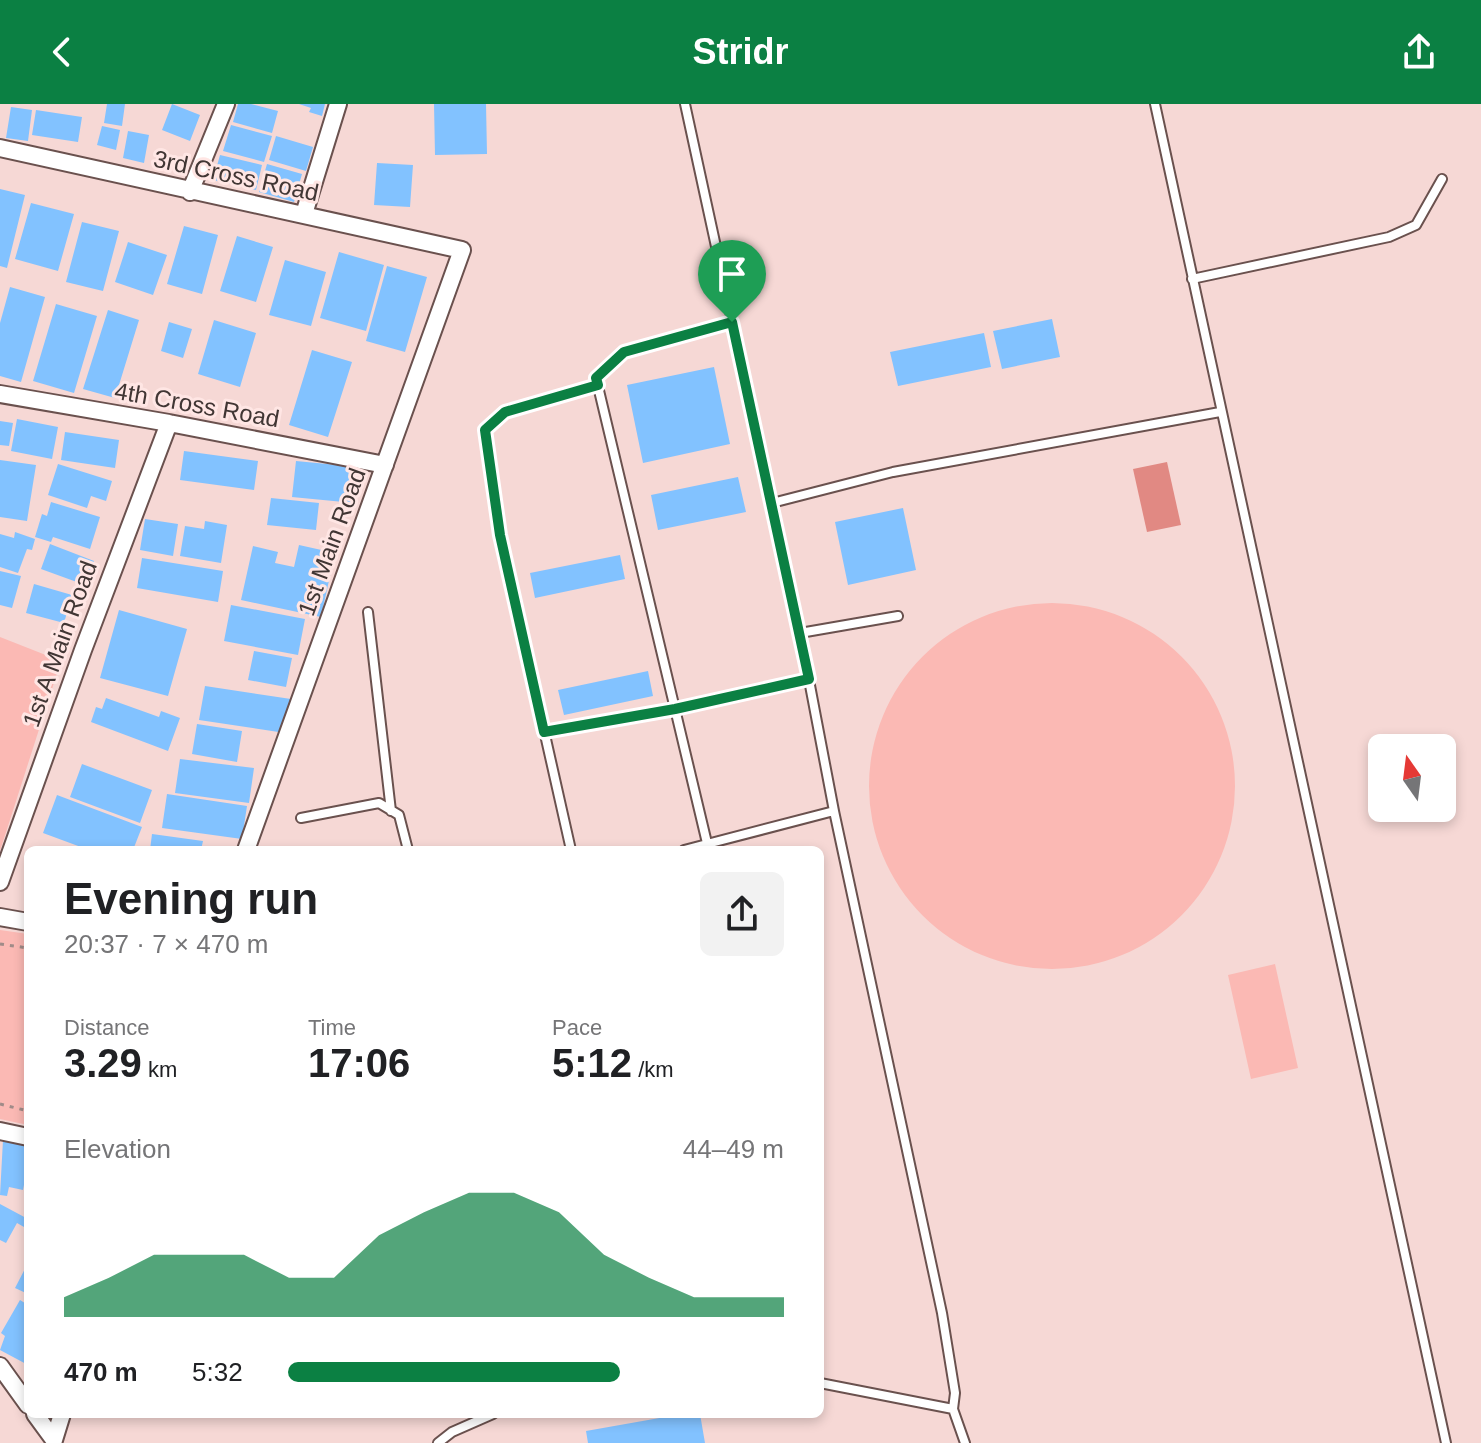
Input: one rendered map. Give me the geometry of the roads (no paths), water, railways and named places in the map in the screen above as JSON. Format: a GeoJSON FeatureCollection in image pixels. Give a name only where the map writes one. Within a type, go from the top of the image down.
{"type":"FeatureCollection","features":[{"type":"Feature","properties":{"kind":"street"},"geometry":{"type":"LineString","coordinates":[[190,192],[226,104]]}},
{"type":"Feature","properties":{"kind":"street"},"geometry":{"type":"LineString","coordinates":[[304,214],[338,104]]}},
{"type":"Feature","properties":{"kind":"street","name":"3rd Cross Road"},"geometry":{"type":"LineString","coordinates":[[0,148],[462,250]]}},
{"type":"Feature","properties":{"kind":"street","name":"1st Main Road"},"geometry":{"type":"LineString","coordinates":[[247,846],[462,250]]}},
{"type":"Feature","properties":{"kind":"street","name":"4th Cross Road"},"geometry":{"type":"LineString","coordinates":[[0,394],[385,465]]}},
{"type":"Feature","properties":{"kind":"street","name":"1st A Main Road"},"geometry":{"type":"LineString","coordinates":[[0,882],[169,423]]}},
{"type":"Feature","properties":{"kind":"street"},"geometry":{"type":"LineString","coordinates":[[0,917],[24,921]]}},
{"type":"Feature","properties":{"kind":"street"},"geometry":{"type":"LineString","coordinates":[[0,1131],[24,1136]]}},
{"type":"Feature","properties":{"kind":"street"},"geometry":{"type":"LineString","coordinates":[[0,1366],[24,1399]]}},
{"type":"Feature","properties":{"kind":"street"},"geometry":{"type":"LineString","coordinates":[[38,1418],[54,1440],[61,1418]]}},
{"type":"Feature","properties":{"kind":"lane"},"geometry":{"type":"LineString","coordinates":[[685,104],[800,633],[834,811],[942,1313],[955,1393],[953,1409],[965,1443]]}},
{"type":"Feature","properties":{"kind":"lane"},"geometry":{"type":"LineString","coordinates":[[1155,104],[1446,1443]]}},
{"type":"Feature","properties":{"kind":"lane"},"geometry":{"type":"LineString","coordinates":[[1192,279],[1389,237],[1416,225],[1442,179]]}},
{"type":"Feature","properties":{"kind":"lane"},"geometry":{"type":"LineString","coordinates":[[707,843],[596,378],[624,352],[732,322]]}},
{"type":"Feature","properties":{"kind":"lane"},"geometry":{"type":"LineString","coordinates":[[570,846],[500,535],[485,430],[505,412],[598,385]]}},
{"type":"Feature","properties":{"kind":"lane"},"geometry":{"type":"LineString","coordinates":[[772,503],[893,472],[1220,412]]}},
{"type":"Feature","properties":{"kind":"lane"},"geometry":{"type":"LineString","coordinates":[[368,612],[391,811]]}},
{"type":"Feature","properties":{"kind":"lane"},"geometry":{"type":"LineString","coordinates":[[800,633],[898,616]]}},
{"type":"Feature","properties":{"kind":"lane"},"geometry":{"type":"LineString","coordinates":[[544,732],[675,709],[809,679]]}},
{"type":"Feature","properties":{"kind":"lane"},"geometry":{"type":"LineString","coordinates":[[301,818],[379,803],[399,815],[407,846]]}},
{"type":"Feature","properties":{"kind":"lane"},"geometry":{"type":"LineString","coordinates":[[697,846],[834,811]]}},
{"type":"Feature","properties":{"kind":"lane"},"geometry":{"type":"LineString","coordinates":[[824,1384],[953,1409]]}},
{"type":"Feature","properties":{"kind":"lane"},"geometry":{"type":"LineString","coordinates":[[438,1443],[452,1432],[484,1418]]}}]}
